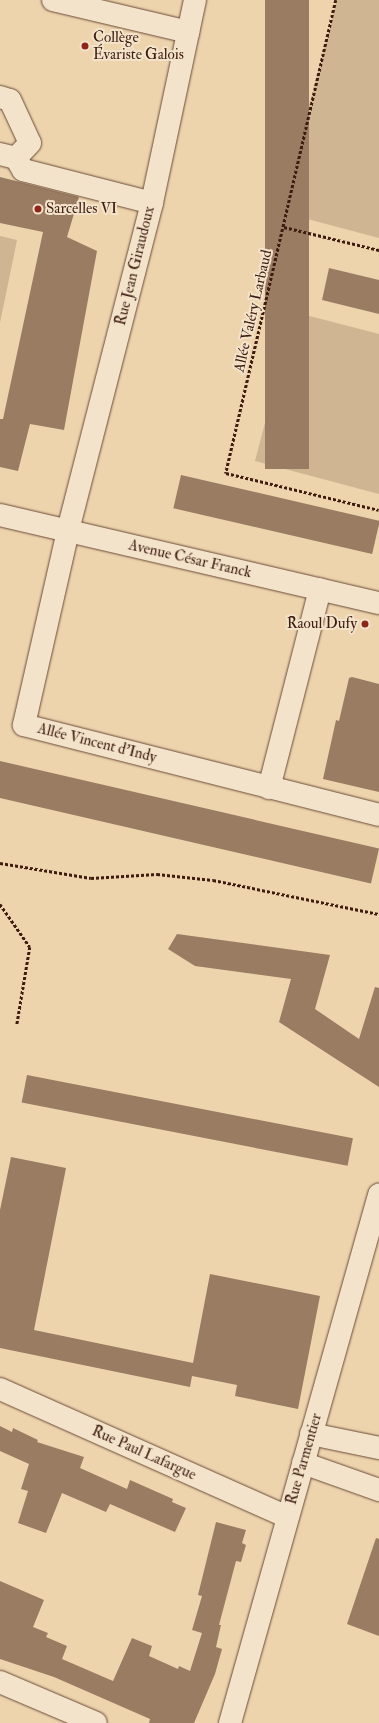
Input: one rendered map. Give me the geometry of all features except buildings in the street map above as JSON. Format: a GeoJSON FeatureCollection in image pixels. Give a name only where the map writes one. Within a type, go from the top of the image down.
{"type":"FeatureCollection","features":[{"type":"Feature","properties":{"kind":"street"},"geometry":{"type":"LineString","coordinates":[[53,0],[188,32]]}},
{"type":"Feature","properties":{"kind":"street","name":"Rue Jean Giraudoux"},"geometry":{"type":"LineString","coordinates":[[68,531],[152,202],[195,0]]}},
{"type":"Feature","properties":{"kind":"street"},"geometry":{"type":"LineString","coordinates":[[0,98],[10,100],[30,143],[8,156],[23,170],[152,202]]}},
{"type":"Feature","properties":{"kind":"street","name":"Avenue César Franck"},"geometry":{"type":"LineString","coordinates":[[0,515],[379,603]]}},
{"type":"Feature","properties":{"kind":"street","name":"Allée Vincent d'Indy"},"geometry":{"type":"LineString","coordinates":[[68,531],[24,725],[379,815]]}},
{"type":"Feature","properties":{"kind":"street"},"geometry":{"type":"LineString","coordinates":[[269,788],[320,589]]}},
{"type":"Feature","properties":{"kind":"street","name":"Rue Parmentier"},"geometry":{"type":"LineString","coordinates":[[230,1723],[287,1517],[377,1209]]}},
{"type":"Feature","properties":{"kind":"street","name":"Rue Paul Lafargue"},"geometry":{"type":"LineString","coordinates":[[0,1389],[287,1517]]}},
{"type":"Feature","properties":{"kind":"street"},"geometry":{"type":"LineString","coordinates":[[311,1434],[379,1448]]}},
{"type":"Feature","properties":{"kind":"street"},"geometry":{"type":"LineString","coordinates":[[303,1463],[379,1490]]}},
{"type":"Feature","properties":{"kind":"street"},"geometry":{"type":"LineString","coordinates":[[0,1682],[96,1723]]}},
{"type":"Feature","properties":{"kind":"path","name":"Allée Valéry Larbaud"},"geometry":{"type":"LineString","coordinates":[[336,0],[226,473],[379,510]]}},
{"type":"Feature","properties":{"kind":"path"},"geometry":{"type":"LineString","coordinates":[[284,227],[379,250]]}},
{"type":"Feature","properties":{"kind":"path"},"geometry":{"type":"LineString","coordinates":[[0,863],[91,878],[157,874],[213,880],[379,914]]}},
{"type":"Feature","properties":{"kind":"path"},"geometry":{"type":"LineString","coordinates":[[0,904],[30,947],[17,1025]]}},
{"type":"Feature","properties":{"kind":"shaded area"},"geometry":{"type":"Polygon","coordinates":[[[337,0],[379,0],[379,238],[281,212],[337,0]]]}},
{"type":"Feature","properties":{"kind":"shaded area"},"geometry":{"type":"Polygon","coordinates":[[[0,236],[17,240],[0,323],[0,236]]]}},
{"type":"Feature","properties":{"kind":"shaded area"},"geometry":{"type":"Polygon","coordinates":[[[294,312],[379,334],[379,494],[255,461],[294,312]]]}},
{"type":"Feature","properties":{"kind":"place","name":"Collège Évariste Galois"},"geometry":{"type":"Point","coordinates":[85,46]}},
{"type":"Feature","properties":{"kind":"place","name":"Sarcelles VI"},"geometry":{"type":"Point","coordinates":[38,209]}},
{"type":"Feature","properties":{"kind":"place","name":"Raoul Dufy"},"geometry":{"type":"Point","coordinates":[365,624]}}]}
